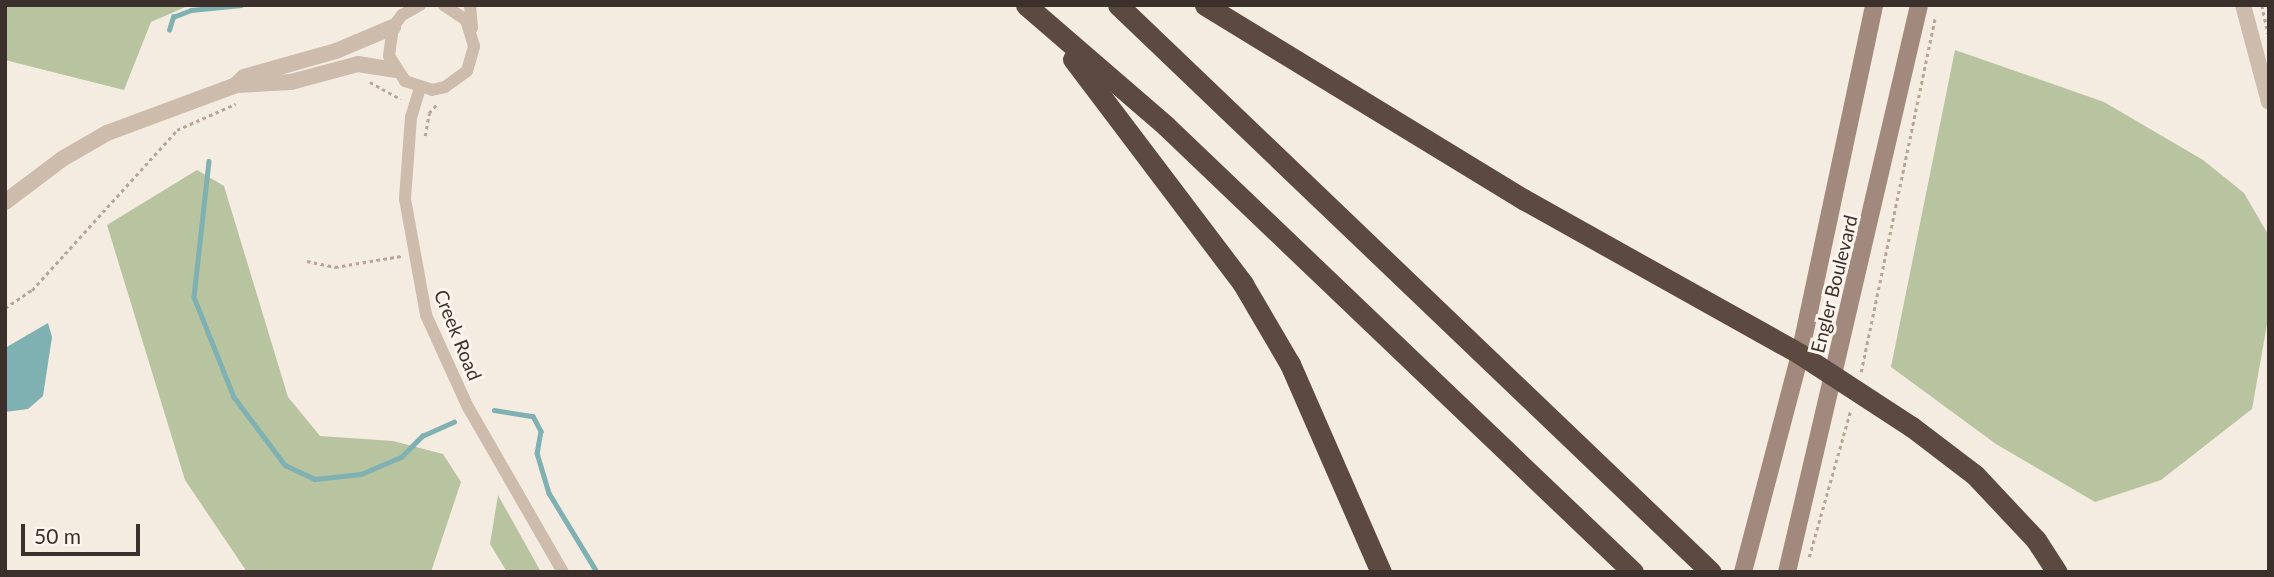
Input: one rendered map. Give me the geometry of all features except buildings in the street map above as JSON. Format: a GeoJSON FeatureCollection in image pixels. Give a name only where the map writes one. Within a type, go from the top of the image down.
{"type":"FeatureCollection","features":[{"type":"Feature","properties":{"kind":"highway"},"geometry":{"type":"LineString","coordinates":[[1026,5],[1051,30],[1166,126],[1633,572]]}},
{"type":"Feature","properties":{"kind":"highway"},"geometry":{"type":"LineString","coordinates":[[1118,5],[1711,572]]}},
{"type":"Feature","properties":{"kind":"highway"},"geometry":{"type":"LineString","coordinates":[[1205,5],[1523,199],[1800,354],[1975,475],[2036,540],[2057,572]]}},
{"type":"Feature","properties":{"kind":"highway"},"geometry":{"type":"LineString","coordinates":[[1051,30],[1243,284],[1290,364],[1381,572]]}},
{"type":"Feature","properties":{"kind":"main road","name":"Engler Boulevard"},"geometry":{"type":"LineString","coordinates":[[1743,572],[1800,354],[1874,5]]}},
{"type":"Feature","properties":{"kind":"main road","name":"Engler Boulevard"},"geometry":{"type":"LineString","coordinates":[[1787,571],[1833,376],[1928,8]]}},
{"type":"Feature","properties":{"kind":"street"},"geometry":{"type":"LineString","coordinates":[[395,70],[389,56],[393,27],[402,15],[421,5]]}},
{"type":"Feature","properties":{"kind":"street"},"geometry":{"type":"LineString","coordinates":[[444,5],[456,11],[472,32]]}},
{"type":"Feature","properties":{"kind":"street"},"geometry":{"type":"LineString","coordinates":[[5,202],[62,159],[107,133],[240,92],[358,64],[395,70],[420,88],[445,87],[467,71],[474,46],[470,5]]}},
{"type":"Feature","properties":{"kind":"street"},"geometry":{"type":"LineString","coordinates":[[2244,5],[2269,102]]}},
{"type":"Feature","properties":{"kind":"street"},"geometry":{"type":"LineString","coordinates":[[240,92],[244,77],[348,47],[393,27]]}},
{"type":"Feature","properties":{"kind":"street","name":"Creek Road"},"geometry":{"type":"LineString","coordinates":[[420,88],[414,106],[405,199],[412,255],[426,315],[445,361],[563,572]]}},
{"type":"Feature","properties":{"kind":"path"},"geometry":{"type":"LineString","coordinates":[[2262,5],[2269,34]]}},
{"type":"Feature","properties":{"kind":"path"},"geometry":{"type":"LineString","coordinates":[[1862,366],[1928,8]]}},
{"type":"Feature","properties":{"kind":"path"},"geometry":{"type":"LineString","coordinates":[[368,81],[429,113]]}},
{"type":"Feature","properties":{"kind":"path"},"geometry":{"type":"LineString","coordinates":[[5,308],[32,290],[177,130],[240,92]]}},
{"type":"Feature","properties":{"kind":"path"},"geometry":{"type":"LineString","coordinates":[[423,147],[429,113],[439,102]]}},
{"type":"Feature","properties":{"kind":"path"},"geometry":{"type":"LineString","coordinates":[[307,261],[335,267],[412,255]]}},
{"type":"Feature","properties":{"kind":"path"},"geometry":{"type":"LineString","coordinates":[[1808,562],[1850,411]]}},
{"type":"Feature","properties":{"kind":"green space"},"geometry":{"type":"Polygon","coordinates":[[[5,5],[190,5],[151,22],[124,90],[5,60],[5,5]]]}},
{"type":"Feature","properties":{"kind":"green space"},"geometry":{"type":"Polygon","coordinates":[[[1955,50],[2104,102],[2203,160],[2244,193],[2269,236],[2269,313],[2252,409],[2161,480],[2095,502],[1996,444],[1891,367],[1955,50]]]}},
{"type":"Feature","properties":{"kind":"green space"},"geometry":{"type":"Polygon","coordinates":[[[197,170],[224,186],[288,397],[320,436],[393,441],[443,454],[461,482],[431,572],[247,572],[185,480],[107,225],[197,170]]]}},
{"type":"Feature","properties":{"kind":"green space"},"geometry":{"type":"Polygon","coordinates":[[[498,495],[541,572],[507,572],[490,544],[498,495]]]}},
{"type":"Feature","properties":{"kind":"water"},"geometry":{"type":"Polygon","coordinates":[[[48,323],[52,337],[43,396],[28,409],[5,412],[5,348],[48,323]]]}},
{"type":"Feature","properties":{"kind":"waterway"},"geometry":{"type":"LineString","coordinates":[[169,30],[173,17],[191,10],[241,5]]}},
{"type":"Feature","properties":{"kind":"waterway"},"geometry":{"type":"LineString","coordinates":[[209,161],[194,297],[234,397],[285,465],[315,479],[361,474],[401,457],[422,436],[454,422]]}},
{"type":"Feature","properties":{"kind":"waterway"},"geometry":{"type":"LineString","coordinates":[[494,410],[533,416],[541,431],[537,453],[549,493],[597,572]]}}]}
